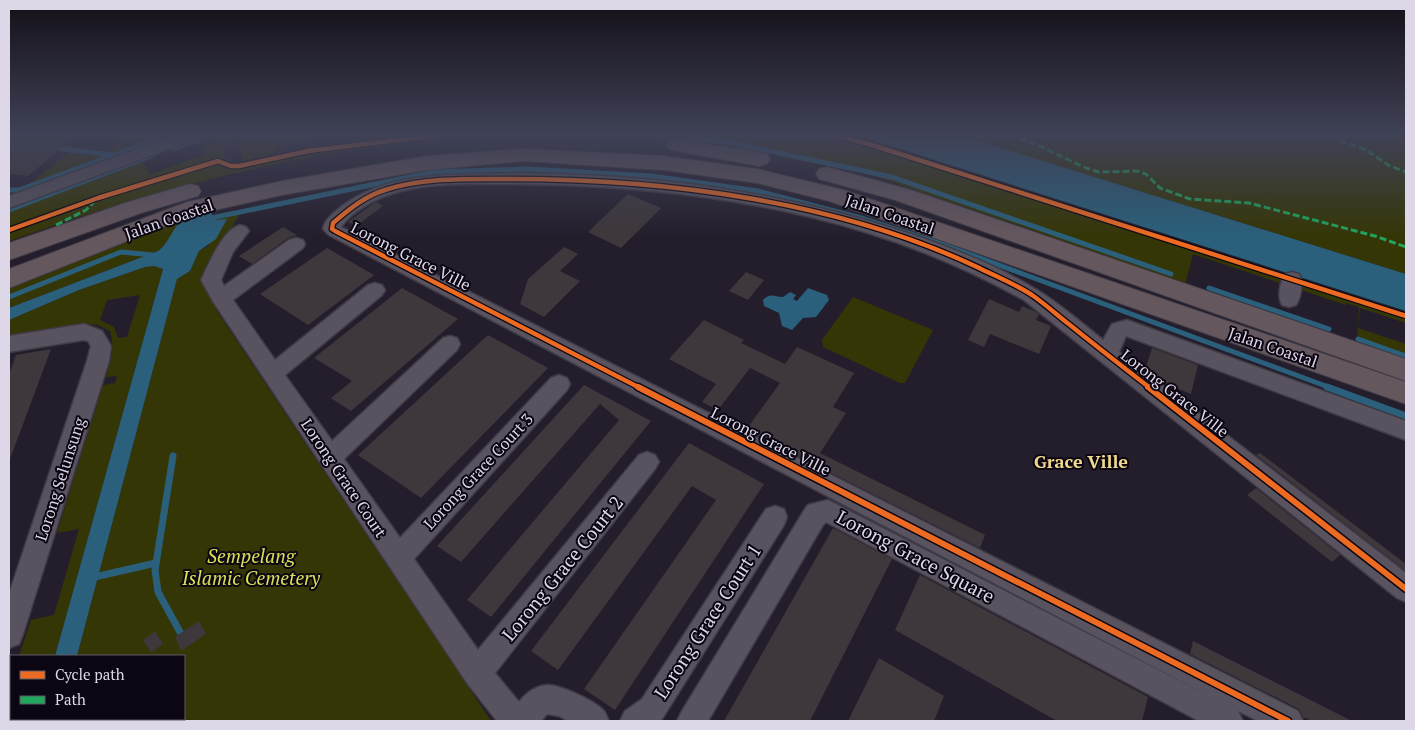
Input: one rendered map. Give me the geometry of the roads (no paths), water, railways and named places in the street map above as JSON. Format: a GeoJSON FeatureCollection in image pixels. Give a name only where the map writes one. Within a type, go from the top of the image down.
{"type":"FeatureCollection","features":[{"type":"Feature","properties":{"kind":"highway","name":"Jalan Coastal"},"geometry":{"type":"LineString","coordinates":[[9,252],[133,208],[209,185],[286,168]]}},
{"type":"Feature","properties":{"kind":"highway","name":"Jalan Coastal"},"geometry":{"type":"LineString","coordinates":[[9,280],[187,210],[282,188],[394,168]]}},
{"type":"Feature","properties":{"kind":"highway","name":"Jalan Coastal"},"geometry":{"type":"LineString","coordinates":[[700,168],[756,176],[836,195],[1406,393]]}},
{"type":"Feature","properties":{"kind":"highway","name":"Jalan Coastal"},"geometry":{"type":"LineString","coordinates":[[800,168],[903,195],[1406,370]]}},
{"type":"Feature","properties":{"kind":"street"},"geometry":{"type":"LineString","coordinates":[[9,202],[102,168]]}},
{"type":"Feature","properties":{"kind":"street","name":"Lorong Grace Ville"},"geometry":{"type":"LineString","coordinates":[[1288,721],[335,231],[332,226],[336,220],[384,190],[446,180],[526,178],[732,195],[779,204],[876,229],[922,244],[1003,280],[1031,295],[1406,589]]}},
{"type":"Feature","properties":{"kind":"street","name":"Lorong Grace Court"},"geometry":{"type":"LineString","coordinates":[[240,231],[225,250],[211,280],[221,298],[477,673],[515,721]]}},
{"type":"Feature","properties":{"kind":"street"},"geometry":{"type":"LineString","coordinates":[[221,298],[296,244]]}},
{"type":"Feature","properties":{"kind":"street"},"geometry":{"type":"LineString","coordinates":[[1289,300],[1292,279]]}},
{"type":"Feature","properties":{"kind":"street"},"geometry":{"type":"LineString","coordinates":[[273,373],[375,290]]}},
{"type":"Feature","properties":{"kind":"street"},"geometry":{"type":"LineString","coordinates":[[1106,355],[1116,332],[1119,329],[1127,328],[1406,431]]}},
{"type":"Feature","properties":{"kind":"street"},"geometry":{"type":"LineString","coordinates":[[9,344],[84,332]]}},
{"type":"Feature","properties":{"kind":"street","name":"Lorong Selunsung"},"geometry":{"type":"LineString","coordinates":[[9,634],[98,361],[101,346],[96,336],[84,332]]}},
{"type":"Feature","properties":{"kind":"street"},"geometry":{"type":"LineString","coordinates":[[331,458],[450,344]]}},
{"type":"Feature","properties":{"kind":"street","name":"Lorong Grace Court 3"},"geometry":{"type":"LineString","coordinates":[[398,558],[559,384]]}},
{"type":"Feature","properties":{"kind":"street","name":"Lorong Grace Court 2"},"geometry":{"type":"LineString","coordinates":[[477,673],[647,462]]}},
{"type":"Feature","properties":{"kind":"street","name":"Lorong Grace Square"},"geometry":{"type":"LineString","coordinates":[[692,721],[814,517],[817,513],[828,511],[1228,721]]}},
{"type":"Feature","properties":{"kind":"street","name":"Lorong Grace Court 1"},"geometry":{"type":"LineString","coordinates":[[635,721],[652,708],[774,517]]}},
{"type":"Feature","properties":{"kind":"street"},"geometry":{"type":"LineString","coordinates":[[522,721],[540,702],[551,699],[582,713],[594,721]]}},
{"type":"Feature","properties":{"kind":"water"},"geometry":{"type":"Polygon","coordinates":[[[960,168],[1066,168],[1406,274],[1406,311],[960,168]]]}},
{"type":"Feature","properties":{"kind":"water"},"geometry":{"type":"Polygon","coordinates":[[[211,211],[213,220],[227,219],[216,239],[199,251],[190,271],[177,279],[77,655],[55,655],[163,269],[154,266],[145,267],[79,290],[9,320],[9,308],[158,251],[183,219],[211,211]]]}},
{"type":"Feature","properties":{"kind":"water"},"geometry":{"type":"Polygon","coordinates":[[[808,288],[827,295],[829,300],[816,317],[803,318],[792,330],[782,326],[779,313],[764,306],[763,300],[768,296],[783,297],[790,292],[796,295],[793,299],[797,301],[808,288]]]}},
{"type":"Feature","properties":{"kind":"waterway"},"geometry":{"type":"LineString","coordinates":[[9,190],[19,190],[79,168]]}},
{"type":"Feature","properties":{"kind":"waterway"},"geometry":{"type":"LineString","coordinates":[[9,210],[119,168]]}},
{"type":"Feature","properties":{"kind":"waterway"},"geometry":{"type":"LineString","coordinates":[[850,168],[892,177],[1171,274]]}},
{"type":"Feature","properties":{"kind":"waterway"},"geometry":{"type":"LineString","coordinates":[[206,219],[434,172],[528,169],[651,176],[758,191],[861,218],[942,244],[1331,388]]}},
{"type":"Feature","properties":{"kind":"waterway"},"geometry":{"type":"LineString","coordinates":[[9,297],[121,252],[153,255]]}},
{"type":"Feature","properties":{"kind":"waterway"},"geometry":{"type":"LineString","coordinates":[[1209,288],[1329,329]]}},
{"type":"Feature","properties":{"kind":"waterway"},"geometry":{"type":"LineString","coordinates":[[1358,339],[1406,356]]}},
{"type":"Feature","properties":{"kind":"waterway"},"geometry":{"type":"LineString","coordinates":[[1327,387],[1406,416]]}},
{"type":"Feature","properties":{"kind":"waterway"},"geometry":{"type":"LineString","coordinates":[[173,456],[155,570],[158,592],[180,632]]}},
{"type":"Feature","properties":{"kind":"waterway"},"geometry":{"type":"LineString","coordinates":[[90,578],[156,563]]}},
{"type":"Feature","properties":{"kind":"district","name":"Grace Ville"},"geometry":{"type":"Point","coordinates":[1081,461]}},
{"type":"Feature","properties":{"kind":"park label","name":"Sempelang Islamic Cemetery"},"geometry":{"type":"Point","coordinates":[251,566]}}]}
